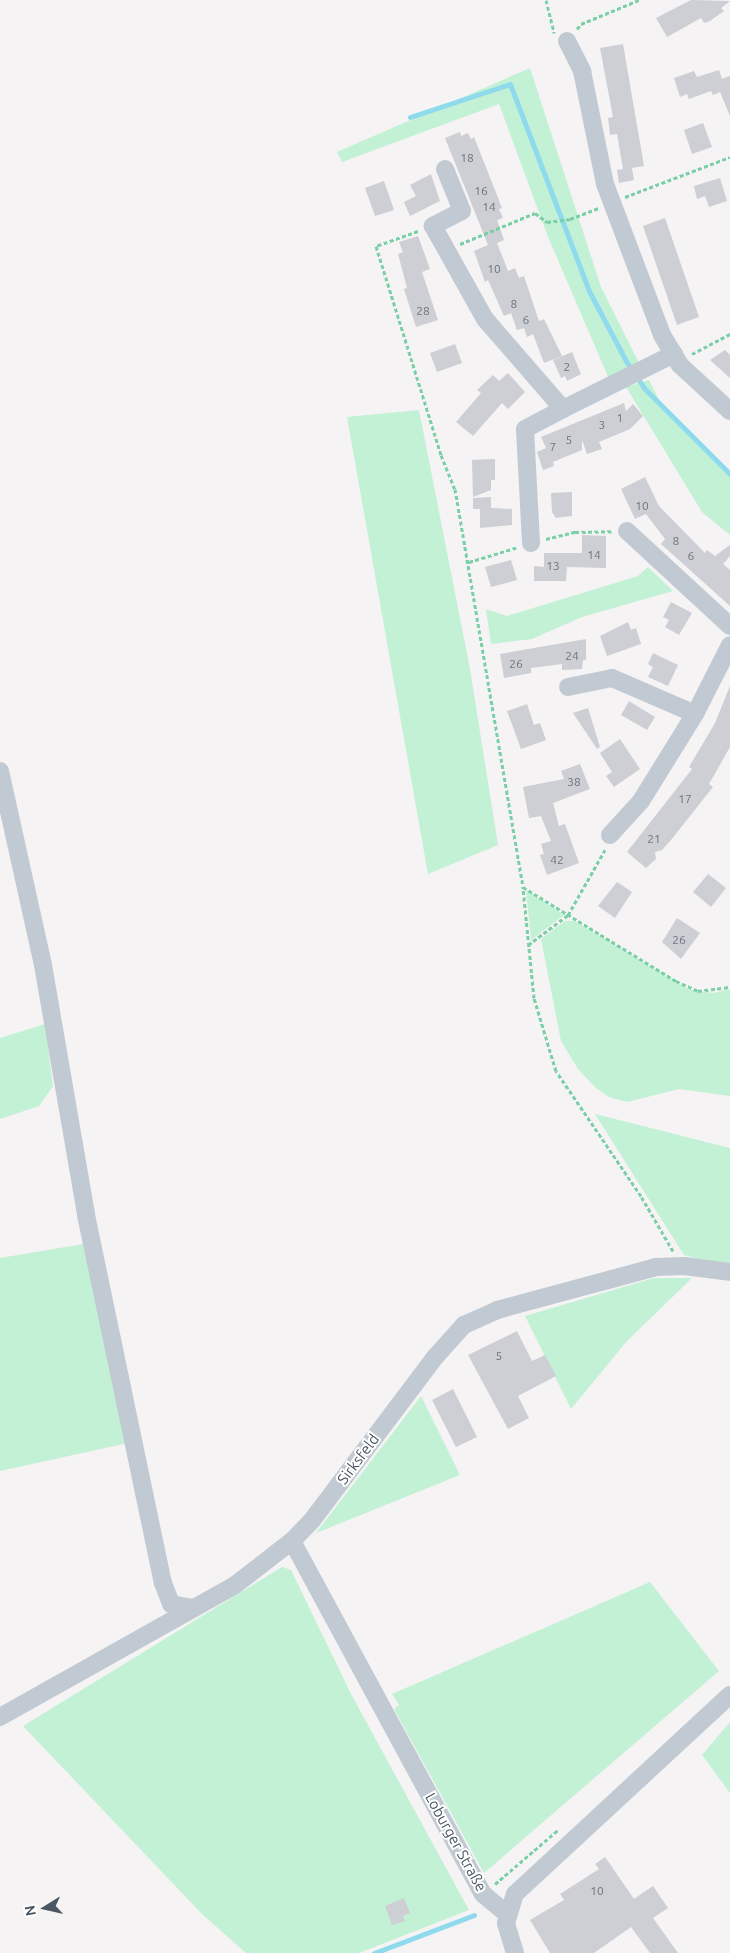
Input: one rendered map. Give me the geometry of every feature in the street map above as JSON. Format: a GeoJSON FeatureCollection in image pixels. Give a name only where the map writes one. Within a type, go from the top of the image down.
{"type":"FeatureCollection","features":[{"type":"Feature","properties":{"kind":"street"},"geometry":{"type":"LineString","coordinates":[[567,41],[582,71],[605,184],[662,335],[680,365],[730,411]]}},
{"type":"Feature","properties":{"kind":"street"},"geometry":{"type":"LineString","coordinates":[[445,169],[462,211],[433,226],[485,319],[563,409]]}},
{"type":"Feature","properties":{"kind":"street"},"geometry":{"type":"LineString","coordinates":[[531,543],[525,428],[622,378],[674,354]]}},
{"type":"Feature","properties":{"kind":"street"},"geometry":{"type":"LineString","coordinates":[[627,531],[730,626]]}},
{"type":"Feature","properties":{"kind":"street"},"geometry":{"type":"LineString","coordinates":[[610,835],[641,802],[694,714],[730,645]]}},
{"type":"Feature","properties":{"kind":"street"},"geometry":{"type":"LineString","coordinates":[[568,687],[612,678],[694,714]]}},
{"type":"Feature","properties":{"kind":"street"},"geometry":{"type":"LineString","coordinates":[[0,771],[43,965],[86,1215],[163,1583],[171,1604],[194,1608]]}},
{"type":"Feature","properties":{"kind":"street","name":"Sirksfeld"},"geometry":{"type":"LineString","coordinates":[[0,1717],[235,1585],[292,1541],[313,1519],[436,1356],[464,1325],[497,1310],[656,1267],[684,1266],[730,1272]]}},
{"type":"Feature","properties":{"kind":"street","name":"Loburger Straße"},"geometry":{"type":"LineString","coordinates":[[292,1541],[483,1894],[507,1914]]}},
{"type":"Feature","properties":{"kind":"street"},"geometry":{"type":"LineString","coordinates":[[515,1953],[507,1931],[507,1914],[515,1894],[730,1695]]}},
{"type":"Feature","properties":{"kind":"path"},"geometry":{"type":"LineString","coordinates":[[546,0],[554,35],[567,41],[581,24],[639,0]]}},
{"type":"Feature","properties":{"kind":"path"},"geometry":{"type":"LineString","coordinates":[[448,253],[462,244],[535,213],[547,222],[570,219],[730,157]]}},
{"type":"Feature","properties":{"kind":"path"},"geometry":{"type":"LineString","coordinates":[[433,226],[376,246],[441,455],[455,489],[469,562],[487,687],[523,887],[534,998],[556,1071],[641,1196],[684,1266]]}},
{"type":"Feature","properties":{"kind":"path"},"geometry":{"type":"LineString","coordinates":[[674,354],[693,354],[730,334]]}},
{"type":"Feature","properties":{"kind":"path"},"geometry":{"type":"LineString","coordinates":[[469,562],[531,543],[576,532],[627,531]]}},
{"type":"Feature","properties":{"kind":"path"},"geometry":{"type":"LineString","coordinates":[[528,945],[568,915],[603,854],[610,835]]}},
{"type":"Feature","properties":{"kind":"path"},"geometry":{"type":"LineString","coordinates":[[523,887],[698,991],[730,987]]}},
{"type":"Feature","properties":{"kind":"green space"},"geometry":{"type":"Polygon","coordinates":[[[530,68],[601,287],[641,367],[609,379],[548,237],[499,104],[342,162],[337,152],[530,68]]]}},
{"type":"Feature","properties":{"kind":"green space"},"geometry":{"type":"Polygon","coordinates":[[[649,380],[663,408],[730,471],[730,535],[702,512],[626,387],[649,380]]]}},
{"type":"Feature","properties":{"kind":"green space"},"geometry":{"type":"Polygon","coordinates":[[[419,410],[470,669],[498,845],[428,874],[347,417],[419,410]]]}},
{"type":"Feature","properties":{"kind":"green space"},"geometry":{"type":"Polygon","coordinates":[[[648,567],[673,591],[582,617],[532,639],[491,644],[486,609],[507,616],[638,576],[648,567]]]}},
{"type":"Feature","properties":{"kind":"green space"},"geometry":{"type":"Polygon","coordinates":[[[526,890],[564,915],[531,940],[526,890]]]}},
{"type":"Feature","properties":{"kind":"green space"},"geometry":{"type":"Polygon","coordinates":[[[565,921],[575,921],[690,990],[714,993],[730,989],[730,1096],[679,1089],[627,1102],[609,1097],[596,1088],[578,1069],[561,1041],[541,939],[565,921]]]}},
{"type":"Feature","properties":{"kind":"green space"},"geometry":{"type":"Polygon","coordinates":[[[45,1024],[53,1086],[39,1106],[0,1119],[0,1038],[45,1024]]]}},
{"type":"Feature","properties":{"kind":"green space"},"geometry":{"type":"Polygon","coordinates":[[[595,1114],[730,1148],[730,1268],[684,1255],[595,1114]]]}},
{"type":"Feature","properties":{"kind":"green space"},"geometry":{"type":"Polygon","coordinates":[[[83,1244],[128,1443],[0,1471],[0,1258],[83,1244]]]}},
{"type":"Feature","properties":{"kind":"green space"},"geometry":{"type":"Polygon","coordinates":[[[654,1278],[692,1278],[627,1341],[571,1409],[525,1316],[654,1278]]]}},
{"type":"Feature","properties":{"kind":"green space"},"geometry":{"type":"Polygon","coordinates":[[[421,1396],[460,1475],[316,1533],[421,1396]]]}},
{"type":"Feature","properties":{"kind":"green space"},"geometry":{"type":"Polygon","coordinates":[[[282,1567],[291,1570],[351,1694],[469,1910],[359,1953],[246,1953],[202,1914],[23,1726],[282,1567]]]}},
{"type":"Feature","properties":{"kind":"green space"},"geometry":{"type":"Polygon","coordinates":[[[650,1582],[719,1671],[484,1873],[394,1709],[399,1705],[392,1694],[650,1582]]]}},
{"type":"Feature","properties":{"kind":"green space"},"geometry":{"type":"Polygon","coordinates":[[[730,1722],[730,1793],[702,1755],[730,1722]]]}},
{"type":"Feature","properties":{"kind":"building"},"geometry":{"type":"Polygon","coordinates":[[[691,0],[730,1],[721,8],[724,11],[710,21],[704,23],[701,18],[667,37],[656,18],[691,0]]]}},
{"type":"Feature","properties":{"kind":"building"},"geometry":{"type":"Polygon","coordinates":[[[623,44],[644,166],[632,168],[634,180],[619,183],[617,170],[623,169],[617,134],[610,135],[608,118],[613,117],[600,48],[623,44]]]}},
{"type":"Feature","properties":{"kind":"building"},"geometry":{"type":"Polygon","coordinates":[[[719,70],[722,79],[730,76],[730,116],[720,92],[713,95],[711,91],[689,99],[687,94],[680,97],[674,78],[694,71],[697,77],[719,70]]]}},
{"type":"Feature","properties":{"kind":"building"},"geometry":{"type":"Polygon","coordinates":[[[703,123],[712,147],[692,154],[684,130],[703,123]]]}},
{"type":"Feature","properties":{"kind":"building"},"geometry":{"type":"Polygon","coordinates":[[[460,132],[461,136],[468,133],[471,139],[474,137],[502,208],[499,209],[503,218],[497,220],[504,240],[497,243],[508,271],[515,268],[519,278],[524,276],[539,321],[544,319],[562,356],[544,363],[533,334],[527,337],[524,328],[517,330],[511,313],[504,316],[488,280],[485,282],[474,251],[488,245],[445,138],[460,132]]]}},
{"type":"Feature","properties":{"kind":"building"},"geometry":{"type":"Polygon","coordinates":[[[431,174],[440,201],[410,216],[404,202],[416,196],[410,185],[431,174]]]}},
{"type":"Feature","properties":{"kind":"building"},"geometry":{"type":"Polygon","coordinates":[[[720,178],[727,201],[709,207],[705,196],[697,199],[694,186],[720,178]]]}},
{"type":"Feature","properties":{"kind":"building"},"geometry":{"type":"Polygon","coordinates":[[[384,181],[394,210],[375,216],[365,188],[384,181]]]}},
{"type":"Feature","properties":{"kind":"building"},"geometry":{"type":"Polygon","coordinates":[[[665,218],[699,317],[677,325],[643,226],[665,218]]]}},
{"type":"Feature","properties":{"kind":"building"},"geometry":{"type":"Polygon","coordinates":[[[418,236],[430,269],[422,272],[438,320],[416,327],[404,289],[407,288],[398,254],[403,252],[399,242],[418,236]]]}},
{"type":"Feature","properties":{"kind":"building"},"geometry":{"type":"Polygon","coordinates":[[[455,344],[462,363],[437,372],[430,353],[455,344]]]}},
{"type":"Feature","properties":{"kind":"building"},"geometry":{"type":"Polygon","coordinates":[[[725,350],[730,355],[730,378],[710,360],[725,350]]]}},
{"type":"Feature","properties":{"kind":"building"},"geometry":{"type":"Polygon","coordinates":[[[572,352],[581,374],[567,381],[565,376],[561,378],[553,360],[572,352]]]}},
{"type":"Feature","properties":{"kind":"building"},"geometry":{"type":"Polygon","coordinates":[[[508,373],[525,392],[508,409],[502,403],[473,436],[456,422],[481,393],[477,390],[493,375],[499,381],[508,373]]]}},
{"type":"Feature","properties":{"kind":"building"},"geometry":{"type":"Polygon","coordinates":[[[624,403],[626,411],[633,404],[643,416],[630,429],[599,442],[602,449],[587,454],[582,440],[582,450],[553,462],[554,466],[543,470],[537,452],[546,448],[541,437],[624,403]]]}},
{"type":"Feature","properties":{"kind":"building"},"geometry":{"type":"Polygon","coordinates":[[[495,459],[495,480],[491,480],[491,490],[473,497],[472,460],[495,459]]]}},
{"type":"Feature","properties":{"kind":"building"},"geometry":{"type":"Polygon","coordinates":[[[645,477],[659,506],[705,553],[707,550],[715,556],[730,545],[730,556],[723,564],[730,570],[730,606],[661,544],[665,539],[646,514],[635,519],[621,489],[645,477]]]}},
{"type":"Feature","properties":{"kind":"building"},"geometry":{"type":"Polygon","coordinates":[[[572,492],[572,516],[556,518],[552,512],[551,493],[572,492]]]}},
{"type":"Feature","properties":{"kind":"building"},"geometry":{"type":"Polygon","coordinates":[[[491,497],[491,508],[512,509],[512,525],[480,528],[480,509],[473,509],[473,498],[491,497]]]}},
{"type":"Feature","properties":{"kind":"building"},"geometry":{"type":"Polygon","coordinates":[[[582,535],[606,536],[606,568],[567,567],[566,581],[534,581],[534,566],[544,567],[544,553],[582,553],[582,535]]]}},
{"type":"Feature","properties":{"kind":"building"},"geometry":{"type":"Polygon","coordinates":[[[511,560],[517,580],[491,587],[485,567],[511,560]]]}},
{"type":"Feature","properties":{"kind":"building"},"geometry":{"type":"Polygon","coordinates":[[[671,602],[692,613],[679,635],[665,627],[669,620],[663,617],[671,602]]]}},
{"type":"Feature","properties":{"kind":"building"},"geometry":{"type":"Polygon","coordinates":[[[628,622],[631,630],[636,628],[641,644],[607,656],[600,636],[628,622]]]}},
{"type":"Feature","properties":{"kind":"building"},"geometry":{"type":"Polygon","coordinates":[[[586,639],[586,660],[583,660],[582,669],[562,670],[562,664],[531,668],[531,673],[504,678],[500,654],[586,639]]]}},
{"type":"Feature","properties":{"kind":"building"},"geometry":{"type":"Polygon","coordinates":[[[653,653],[678,665],[668,686],[648,677],[653,667],[648,664],[653,653]]]}},
{"type":"Feature","properties":{"kind":"building"},"geometry":{"type":"Polygon","coordinates":[[[730,686],[730,747],[709,784],[713,787],[671,840],[662,850],[655,852],[656,859],[646,868],[627,852],[692,769],[689,767],[715,723],[730,686]]]}},
{"type":"Feature","properties":{"kind":"building"},"geometry":{"type":"Polygon","coordinates":[[[629,701],[655,717],[647,730],[621,715],[629,701]]]}},
{"type":"Feature","properties":{"kind":"building"},"geometry":{"type":"Polygon","coordinates":[[[527,704],[534,725],[540,723],[546,740],[521,749],[507,711],[527,704]]]}},
{"type":"Feature","properties":{"kind":"building"},"geometry":{"type":"Polygon","coordinates":[[[588,708],[600,747],[597,749],[573,713],[588,708]]]}},
{"type":"Feature","properties":{"kind":"building"},"geometry":{"type":"Polygon","coordinates":[[[620,739],[640,769],[614,787],[606,776],[612,772],[600,753],[620,739]]]}},
{"type":"Feature","properties":{"kind":"building"},"geometry":{"type":"Polygon","coordinates":[[[580,764],[590,789],[553,803],[559,826],[565,824],[579,863],[547,875],[540,855],[544,854],[541,844],[551,841],[541,816],[529,818],[523,787],[564,779],[561,771],[580,764]]]}},
{"type":"Feature","properties":{"kind":"building"},"geometry":{"type":"Polygon","coordinates":[[[708,874],[726,888],[711,907],[693,892],[708,874]]]}},
{"type":"Feature","properties":{"kind":"building"},"geometry":{"type":"Polygon","coordinates":[[[617,882],[632,892],[615,918],[598,906],[617,882]]]}},
{"type":"Feature","properties":{"kind":"building"},"geometry":{"type":"Polygon","coordinates":[[[677,918],[700,933],[681,959],[662,942],[677,918]]]}},
{"type":"Feature","properties":{"kind":"building"},"geometry":{"type":"Polygon","coordinates":[[[517,1331],[532,1361],[545,1355],[556,1376],[518,1396],[529,1418],[508,1429],[468,1355],[517,1331]]]}},
{"type":"Feature","properties":{"kind":"building"},"geometry":{"type":"Polygon","coordinates":[[[453,1389],[477,1437],[456,1447],[432,1400],[453,1389]]]}},
{"type":"Feature","properties":{"kind":"building"},"geometry":{"type":"Polygon","coordinates":[[[605,1857],[634,1899],[653,1886],[668,1908],[653,1918],[678,1953],[650,1953],[631,1927],[594,1953],[550,1953],[530,1920],[564,1900],[560,1894],[599,1869],[595,1864],[605,1857]]]}},
{"type":"Feature","properties":{"kind":"building"},"geometry":{"type":"Polygon","coordinates":[[[404,1898],[410,1913],[403,1916],[405,1921],[392,1925],[385,1906],[404,1898]]]}},
{"type":"Feature","properties":{"kind":"waterway"},"geometry":{"type":"LineString","coordinates":[[410,117],[510,84],[589,291],[626,361],[644,388],[730,474]]}},
{"type":"Feature","properties":{"kind":"waterway"},"geometry":{"type":"LineString","coordinates":[[374,1953],[474,1915]]}}]}
